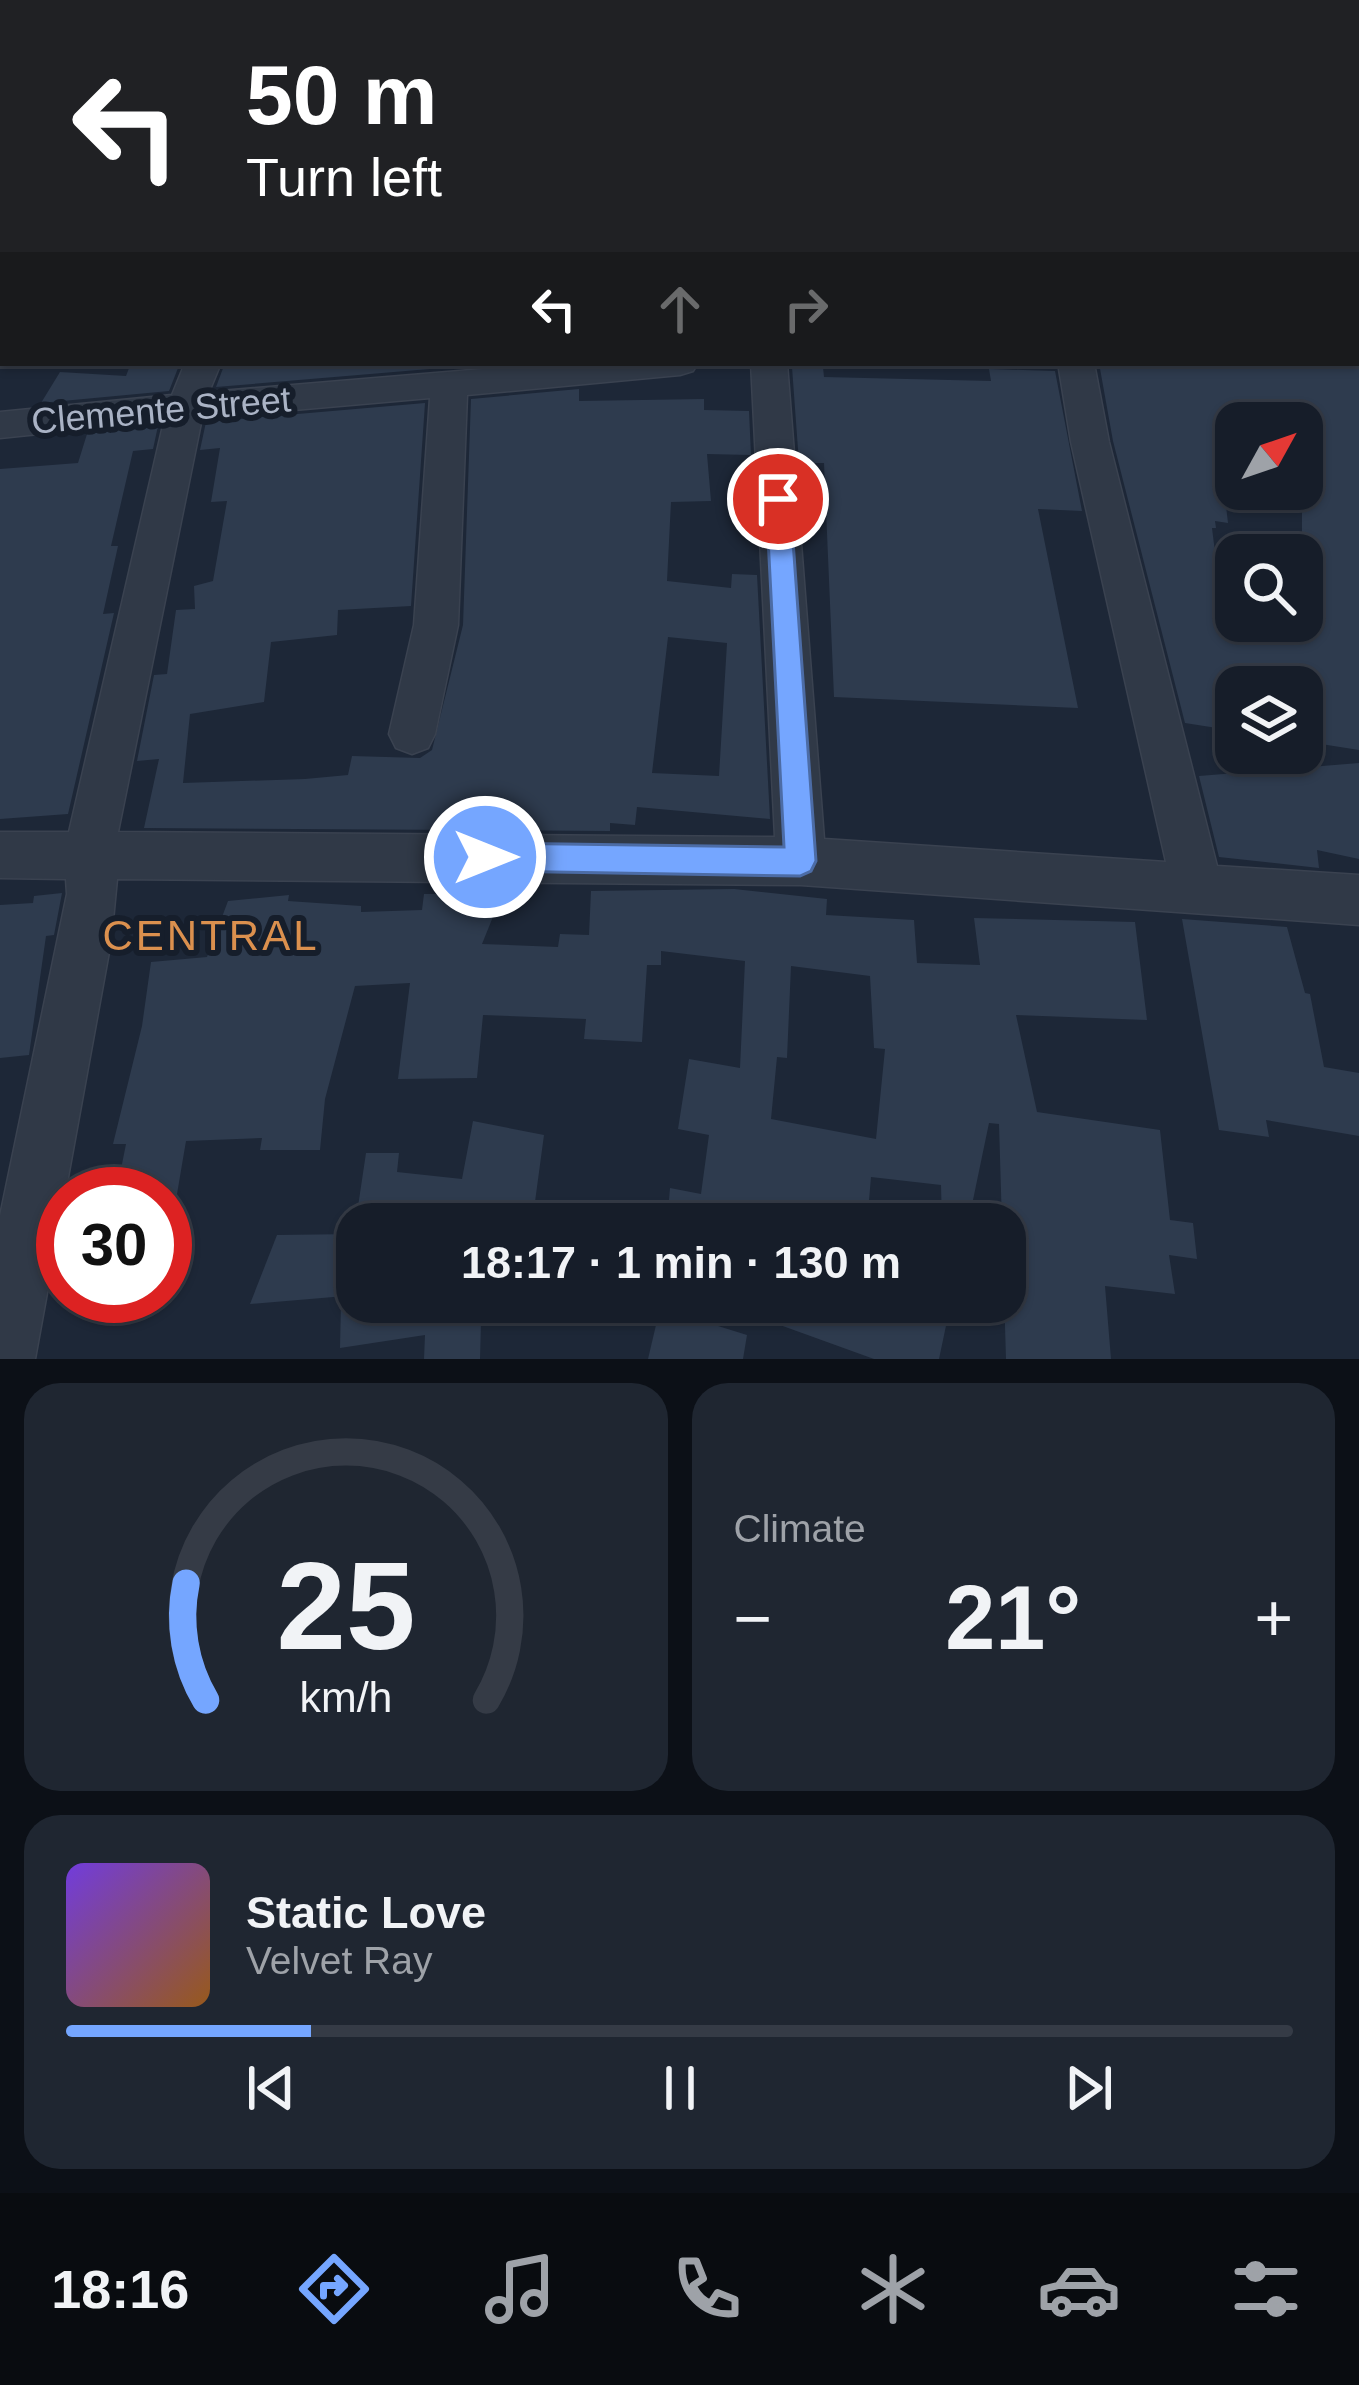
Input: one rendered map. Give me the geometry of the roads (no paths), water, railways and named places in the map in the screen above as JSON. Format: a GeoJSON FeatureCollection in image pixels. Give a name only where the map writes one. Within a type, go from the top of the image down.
{"type":"FeatureCollection","features":[{"type":"Feature","properties":{"kind":"street","name":"Clemente Street"},"geometry":{"type":"LineString","coordinates":[[0,425],[194,383],[449,387],[651,366]]}},
{"type":"Feature","properties":{"kind":"street"},"geometry":{"type":"LineString","coordinates":[[769,366],[800,861]]}},
{"type":"Feature","properties":{"kind":"street"},"geometry":{"type":"LineString","coordinates":[[1077,366],[1090,442],[1197,888]]}},
{"type":"Feature","properties":{"kind":"street"},"geometry":{"type":"LineString","coordinates":[[2,1359],[93,894],[88,854],[194,383]]}},
{"type":"Feature","properties":{"kind":"street"},"geometry":{"type":"LineString","coordinates":[[412,734],[436,625],[449,387]]}},
{"type":"Feature","properties":{"kind":"street"},"geometry":{"type":"LineString","coordinates":[[0,855],[800,861],[1359,900]]}},
{"type":"Feature","properties":{"kind":"district","name":"CENTRAL"},"geometry":{"type":"Point","coordinates":[211,935]}}]}
